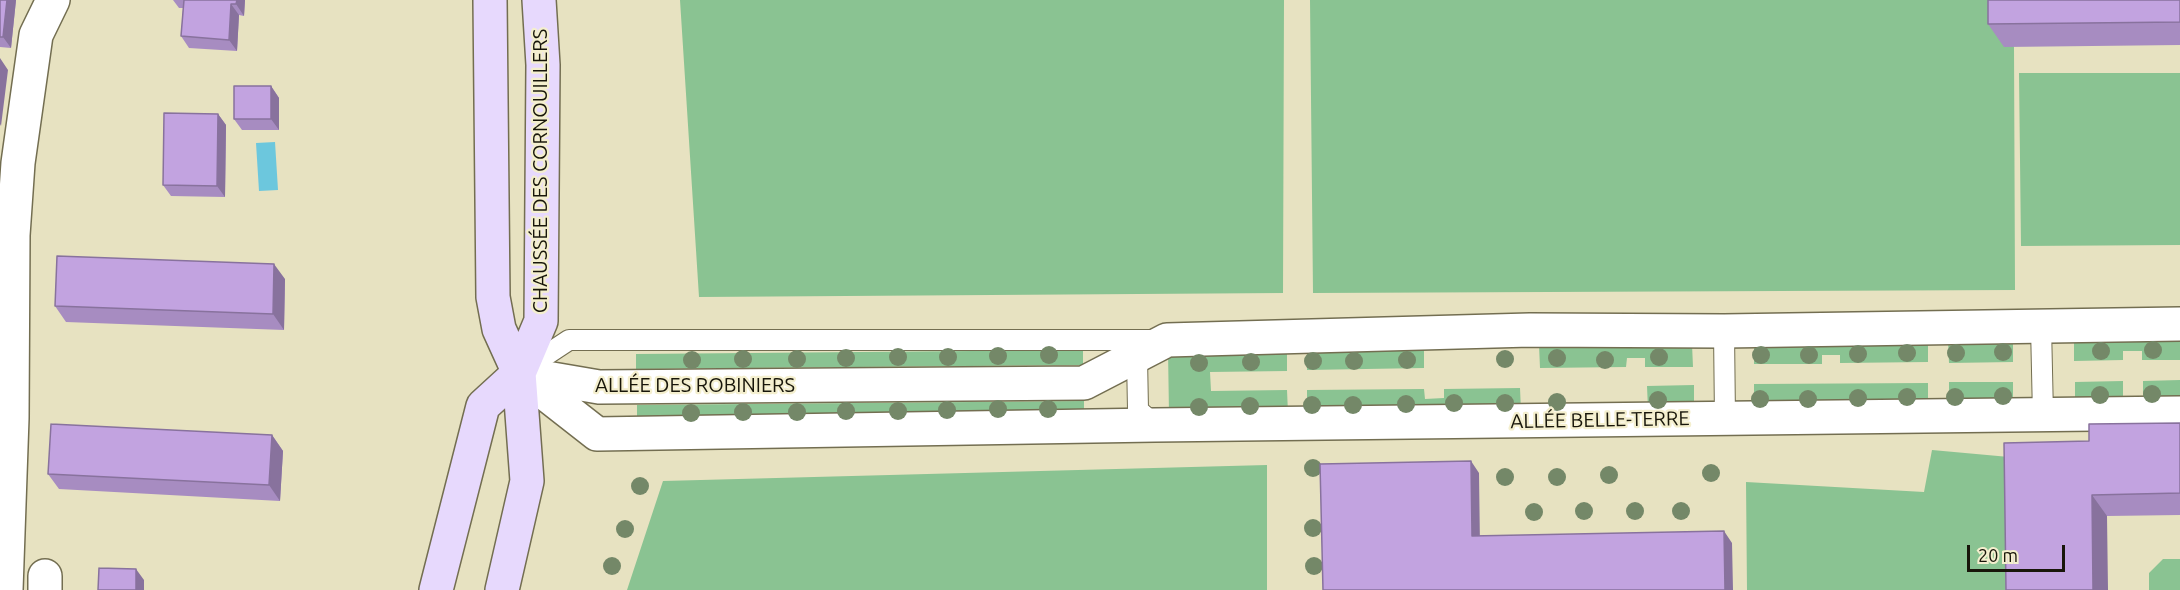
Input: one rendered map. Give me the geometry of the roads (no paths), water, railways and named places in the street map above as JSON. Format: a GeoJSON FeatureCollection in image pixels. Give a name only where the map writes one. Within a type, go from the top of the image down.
{"type":"FeatureCollection","features":[{"type":"Feature","properties":{"kind":"street"},"geometry":{"type":"LineString","coordinates":[[6,590],[12,418],[13,235],[18,163],[36,35],[53,0]]}},
{"type":"Feature","properties":{"kind":"street","name":"CHAUSSÉE DES CORNOUILLERS"},"geometry":{"type":"LineString","coordinates":[[490,0],[493,297],[500,329],[519,373],[527,481],[502,590]]}},
{"type":"Feature","properties":{"kind":"street","name":"CHAUSSÉE DES CORNOUILLERS"},"geometry":{"type":"LineString","coordinates":[[436,590],[483,406],[519,373],[541,321],[543,65],[540,0]]}},
{"type":"Feature","properties":{"kind":"street"},"geometry":{"type":"LineString","coordinates":[[1167,340],[1530,330],[1724,331],[2180,324]]}},
{"type":"Feature","properties":{"kind":"street","name":"ALLÉE DES ROBINIERS"},"geometry":{"type":"LineString","coordinates":[[519,373],[599,387],[625,388],[1084,383],[1167,340]]}},
{"type":"Feature","properties":{"kind":"street","name":"ALLÉE DES ROBINIERS"},"geometry":{"type":"LineString","coordinates":[[519,373],[597,434],[1019,427]]}},
{"type":"Feature","properties":{"kind":"street","name":"ALLÉE BELLE-TERRE"},"geometry":{"type":"LineString","coordinates":[[1019,427],[2180,413]]}},
{"type":"Feature","properties":{"kind":"lane"},"geometry":{"type":"LineString","coordinates":[[2041,326],[2043,415]]}},
{"type":"Feature","properties":{"kind":"lane"},"geometry":{"type":"LineString","coordinates":[[1724,331],[1725,419]]}},
{"type":"Feature","properties":{"kind":"lane"},"geometry":{"type":"LineString","coordinates":[[519,373],[569,340],[1167,340]]}},
{"type":"Feature","properties":{"kind":"lane"},"geometry":{"type":"LineString","coordinates":[[1137,357],[1138,410],[1155,425]]}},
{"type":"Feature","properties":{"kind":"water"},"geometry":{"type":"Polygon","coordinates":[[[275,142],[278,190],[259,191],[256,143],[275,142]]]}}]}
